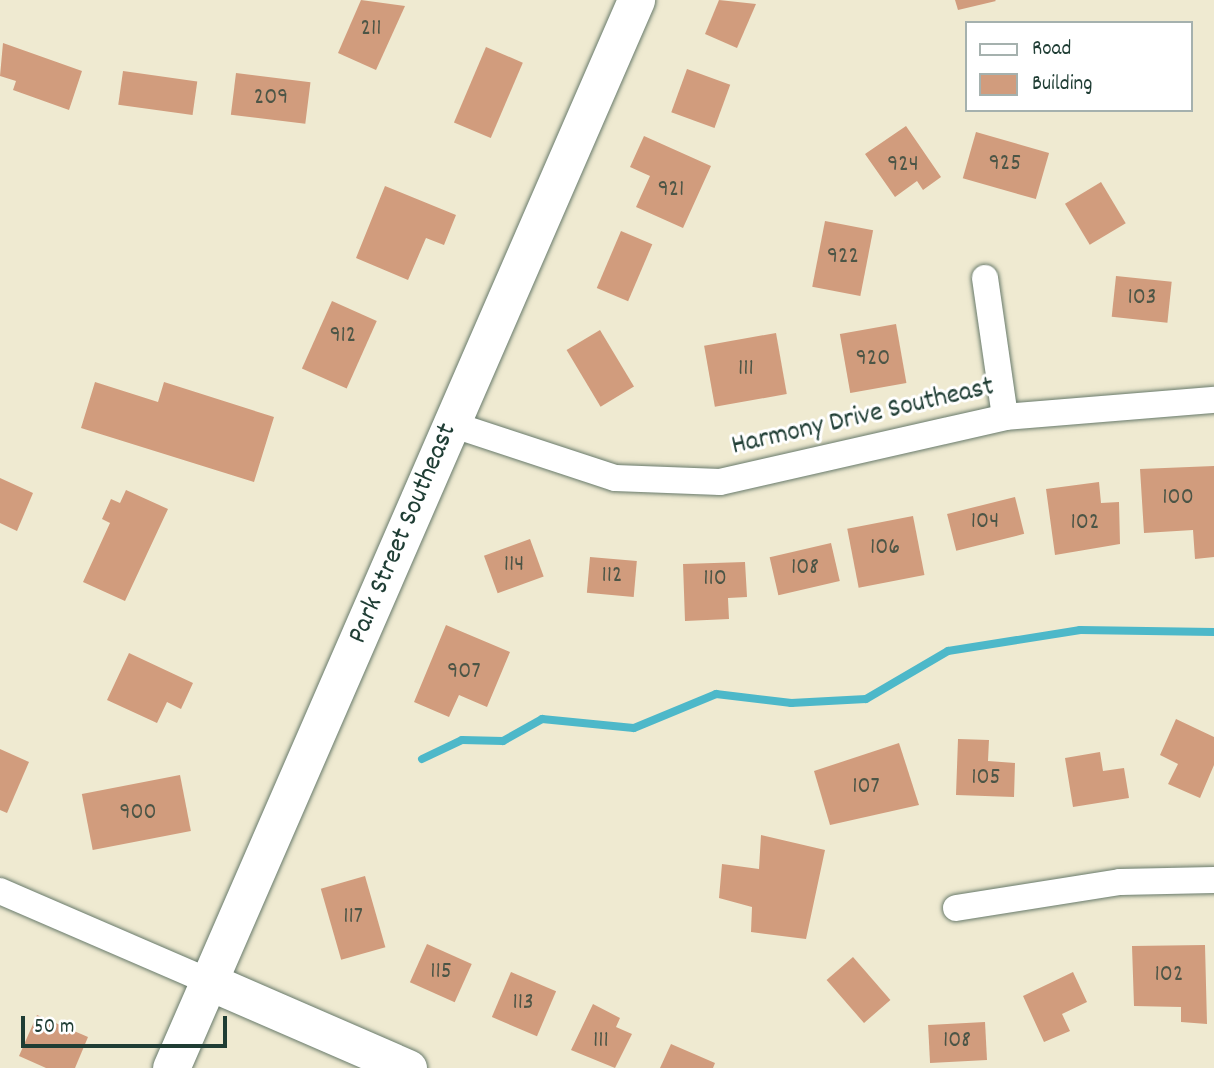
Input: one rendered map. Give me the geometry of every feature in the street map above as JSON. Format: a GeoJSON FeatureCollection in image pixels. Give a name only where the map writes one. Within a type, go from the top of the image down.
{"type":"FeatureCollection","features":[{"type":"Feature","properties":{"kind":"main road","name":"Park Street Southeast"},"geometry":{"type":"LineString","coordinates":[[172,1068],[636,0]]}},
{"type":"Feature","properties":{"kind":"main road"},"geometry":{"type":"LineString","coordinates":[[210,982],[408,1068]]}},
{"type":"Feature","properties":{"kind":"street"},"geometry":{"type":"LineString","coordinates":[[985,278],[1004,417]]}},
{"type":"Feature","properties":{"kind":"street","name":"Harmony Drive Southeast"},"geometry":{"type":"LineString","coordinates":[[451,424],[567,466],[615,478],[706,483],[775,474],[1004,417],[1214,400]]}},
{"type":"Feature","properties":{"kind":"street"},"geometry":{"type":"LineString","coordinates":[[956,908],[1107,883],[1214,880]]}},
{"type":"Feature","properties":{"kind":"street"},"geometry":{"type":"LineString","coordinates":[[0,891],[210,982]]}},
{"type":"Feature","properties":{"kind":"building"},"geometry":{"type":"Polygon","coordinates":[[[361,0],[405,6],[376,70],[338,53],[361,0]]]}},
{"type":"Feature","properties":{"kind":"building"},"geometry":{"type":"Polygon","coordinates":[[[719,0],[756,4],[737,48],[705,34],[719,0]]]}},
{"type":"Feature","properties":{"kind":"building"},"geometry":{"type":"Polygon","coordinates":[[[955,0],[995,0],[996,1],[958,10],[955,0]]]}},
{"type":"Feature","properties":{"kind":"building"},"geometry":{"type":"Polygon","coordinates":[[[3,43],[82,71],[69,110],[13,90],[16,81],[0,76],[3,43]]]}},
{"type":"Feature","properties":{"kind":"building"},"geometry":{"type":"Polygon","coordinates":[[[486,47],[523,63],[491,138],[454,122],[486,47]]]}},
{"type":"Feature","properties":{"kind":"building"},"geometry":{"type":"Polygon","coordinates":[[[687,69],[730,85],[714,128],[671,112],[687,69]]]}},
{"type":"Feature","properties":{"kind":"building"},"geometry":{"type":"Polygon","coordinates":[[[123,71],[197,81],[193,115],[118,105],[123,71]]]}},
{"type":"Feature","properties":{"kind":"building"},"geometry":{"type":"Polygon","coordinates":[[[236,73],[310,82],[305,124],[231,115],[236,73]]]}},
{"type":"Feature","properties":{"kind":"building"},"geometry":{"type":"Polygon","coordinates":[[[906,126],[941,177],[923,190],[917,181],[895,197],[865,154],[906,126]]]}},
{"type":"Feature","properties":{"kind":"building"},"geometry":{"type":"Polygon","coordinates":[[[976,132],[1049,153],[1036,199],[963,178],[976,132]]]}},
{"type":"Feature","properties":{"kind":"building"},"geometry":{"type":"Polygon","coordinates":[[[644,136],[711,166],[683,228],[636,207],[650,176],[630,167],[644,136]]]}},
{"type":"Feature","properties":{"kind":"building"},"geometry":{"type":"Polygon","coordinates":[[[1101,182],[1126,223],[1090,245],[1065,204],[1101,182]]]}},
{"type":"Feature","properties":{"kind":"building"},"geometry":{"type":"Polygon","coordinates":[[[385,186],[456,215],[444,245],[426,238],[408,280],[356,258],[385,186]]]}},
{"type":"Feature","properties":{"kind":"building"},"geometry":{"type":"Polygon","coordinates":[[[825,221],[873,230],[860,296],[812,287],[825,221]]]}},
{"type":"Feature","properties":{"kind":"building"},"geometry":{"type":"Polygon","coordinates":[[[621,231],[652,244],[628,301],[597,288],[621,231]]]}},
{"type":"Feature","properties":{"kind":"building"},"geometry":{"type":"Polygon","coordinates":[[[1116,276],[1172,282],[1167,323],[1112,317],[1116,276]]]}},
{"type":"Feature","properties":{"kind":"building"},"geometry":{"type":"Polygon","coordinates":[[[332,301],[377,321],[347,389],[302,369],[332,301]]]}},
{"type":"Feature","properties":{"kind":"building"},"geometry":{"type":"Polygon","coordinates":[[[896,324],[906,383],[850,393],[840,334],[896,324]]]}},
{"type":"Feature","properties":{"kind":"building"},"geometry":{"type":"Polygon","coordinates":[[[600,330],[634,387],[601,407],[567,350],[600,330]]]}},
{"type":"Feature","properties":{"kind":"building"},"geometry":{"type":"Polygon","coordinates":[[[776,333],[787,394],[715,407],[704,346],[776,333]]]}},
{"type":"Feature","properties":{"kind":"building"},"geometry":{"type":"Polygon","coordinates":[[[95,382],[158,402],[164,382],[274,417],[254,482],[81,428],[95,382]]]}},
{"type":"Feature","properties":{"kind":"building"},"geometry":{"type":"Polygon","coordinates":[[[1214,466],[1214,557],[1195,559],[1193,530],[1144,533],[1140,469],[1214,466]]]}},
{"type":"Feature","properties":{"kind":"building"},"geometry":{"type":"Polygon","coordinates":[[[0,478],[33,493],[17,531],[0,523],[0,478]]]}},
{"type":"Feature","properties":{"kind":"building"},"geometry":{"type":"Polygon","coordinates":[[[1099,482],[1101,503],[1119,502],[1120,544],[1055,555],[1046,489],[1099,482]]]}},
{"type":"Feature","properties":{"kind":"building"},"geometry":{"type":"Polygon","coordinates":[[[126,490],[168,509],[125,601],[83,582],[110,523],[102,519],[111,499],[120,503],[126,490]]]}},
{"type":"Feature","properties":{"kind":"building"},"geometry":{"type":"Polygon","coordinates":[[[1015,497],[1024,534],[956,551],[947,514],[1015,497]]]}},
{"type":"Feature","properties":{"kind":"building"},"geometry":{"type":"Polygon","coordinates":[[[913,516],[924,575],[859,588],[847,529],[913,516]]]}},
{"type":"Feature","properties":{"kind":"building"},"geometry":{"type":"Polygon","coordinates":[[[530,539],[544,577],[498,593],[484,556],[530,539]]]}},
{"type":"Feature","properties":{"kind":"building"},"geometry":{"type":"Polygon","coordinates":[[[831,543],[840,581],[778,595],[770,557],[831,543]]]}},
{"type":"Feature","properties":{"kind":"building"},"geometry":{"type":"Polygon","coordinates":[[[590,557],[637,561],[634,597],[587,593],[590,557]]]}},
{"type":"Feature","properties":{"kind":"building"},"geometry":{"type":"Polygon","coordinates":[[[745,562],[747,597],[728,598],[729,619],[685,621],[683,564],[745,562]]]}},
{"type":"Feature","properties":{"kind":"building"},"geometry":{"type":"Polygon","coordinates":[[[446,625],[510,652],[487,707],[459,695],[449,717],[414,702],[446,625]]]}},
{"type":"Feature","properties":{"kind":"building"},"geometry":{"type":"Polygon","coordinates":[[[129,653],[193,683],[181,709],[167,702],[157,723],[107,700],[129,653]]]}},
{"type":"Feature","properties":{"kind":"building"},"geometry":{"type":"Polygon","coordinates":[[[1176,719],[1214,737],[1214,765],[1200,798],[1168,784],[1178,764],[1160,755],[1176,719]]]}},
{"type":"Feature","properties":{"kind":"building"},"geometry":{"type":"Polygon","coordinates":[[[958,739],[989,740],[988,761],[1015,763],[1014,797],[956,795],[958,739]]]}},
{"type":"Feature","properties":{"kind":"building"},"geometry":{"type":"Polygon","coordinates":[[[899,743],[919,805],[830,825],[814,771],[899,743]]]}},
{"type":"Feature","properties":{"kind":"building"},"geometry":{"type":"Polygon","coordinates":[[[0,749],[29,762],[7,813],[0,810],[0,749]]]}},
{"type":"Feature","properties":{"kind":"building"},"geometry":{"type":"Polygon","coordinates":[[[1100,752],[1103,771],[1124,768],[1129,798],[1073,807],[1065,758],[1100,752]]]}},
{"type":"Feature","properties":{"kind":"building"},"geometry":{"type":"Polygon","coordinates":[[[180,775],[191,831],[93,850],[82,794],[180,775]]]}},
{"type":"Feature","properties":{"kind":"building"},"geometry":{"type":"Polygon","coordinates":[[[761,835],[825,850],[806,939],[751,932],[752,907],[719,898],[722,864],[759,869],[761,835]]]}},
{"type":"Feature","properties":{"kind":"building"},"geometry":{"type":"Polygon","coordinates":[[[365,876],[385,947],[341,960],[321,889],[365,876]]]}},
{"type":"Feature","properties":{"kind":"building"},"geometry":{"type":"Polygon","coordinates":[[[427,944],[472,964],[455,1002],[410,982],[427,944]]]}},
{"type":"Feature","properties":{"kind":"building"},"geometry":{"type":"Polygon","coordinates":[[[1205,945],[1207,1024],[1181,1022],[1181,1007],[1134,1006],[1132,946],[1205,945]]]}},
{"type":"Feature","properties":{"kind":"building"},"geometry":{"type":"Polygon","coordinates":[[[853,957],[890,1000],[864,1023],[827,980],[853,957]]]}},
{"type":"Feature","properties":{"kind":"building"},"geometry":{"type":"Polygon","coordinates":[[[511,972],[556,991],[537,1036],[492,1017],[511,972]]]}},
{"type":"Feature","properties":{"kind":"building"},"geometry":{"type":"Polygon","coordinates":[[[1073,972],[1087,1002],[1062,1014],[1070,1031],[1044,1042],[1023,996],[1073,972]]]}},
{"type":"Feature","properties":{"kind":"building"},"geometry":{"type":"Polygon","coordinates":[[[593,1004],[620,1018],[616,1027],[632,1034],[615,1068],[571,1050],[593,1004]]]}},
{"type":"Feature","properties":{"kind":"building"},"geometry":{"type":"Polygon","coordinates":[[[37,1015],[88,1037],[75,1068],[46,1068],[19,1056],[37,1015]]]}},
{"type":"Feature","properties":{"kind":"building"},"geometry":{"type":"Polygon","coordinates":[[[985,1022],[987,1060],[930,1063],[928,1025],[985,1022]]]}},
{"type":"Feature","properties":{"kind":"building"},"geometry":{"type":"Polygon","coordinates":[[[671,1044],[715,1063],[713,1068],[660,1068],[671,1044]]]}},
{"type":"Feature","properties":{"kind":"waterway"},"geometry":{"type":"LineString","coordinates":[[422,759],[462,740],[503,741],[542,719],[634,728],[716,694],[791,703],[866,699],[948,651],[1080,630],[1214,632]]}}]}
